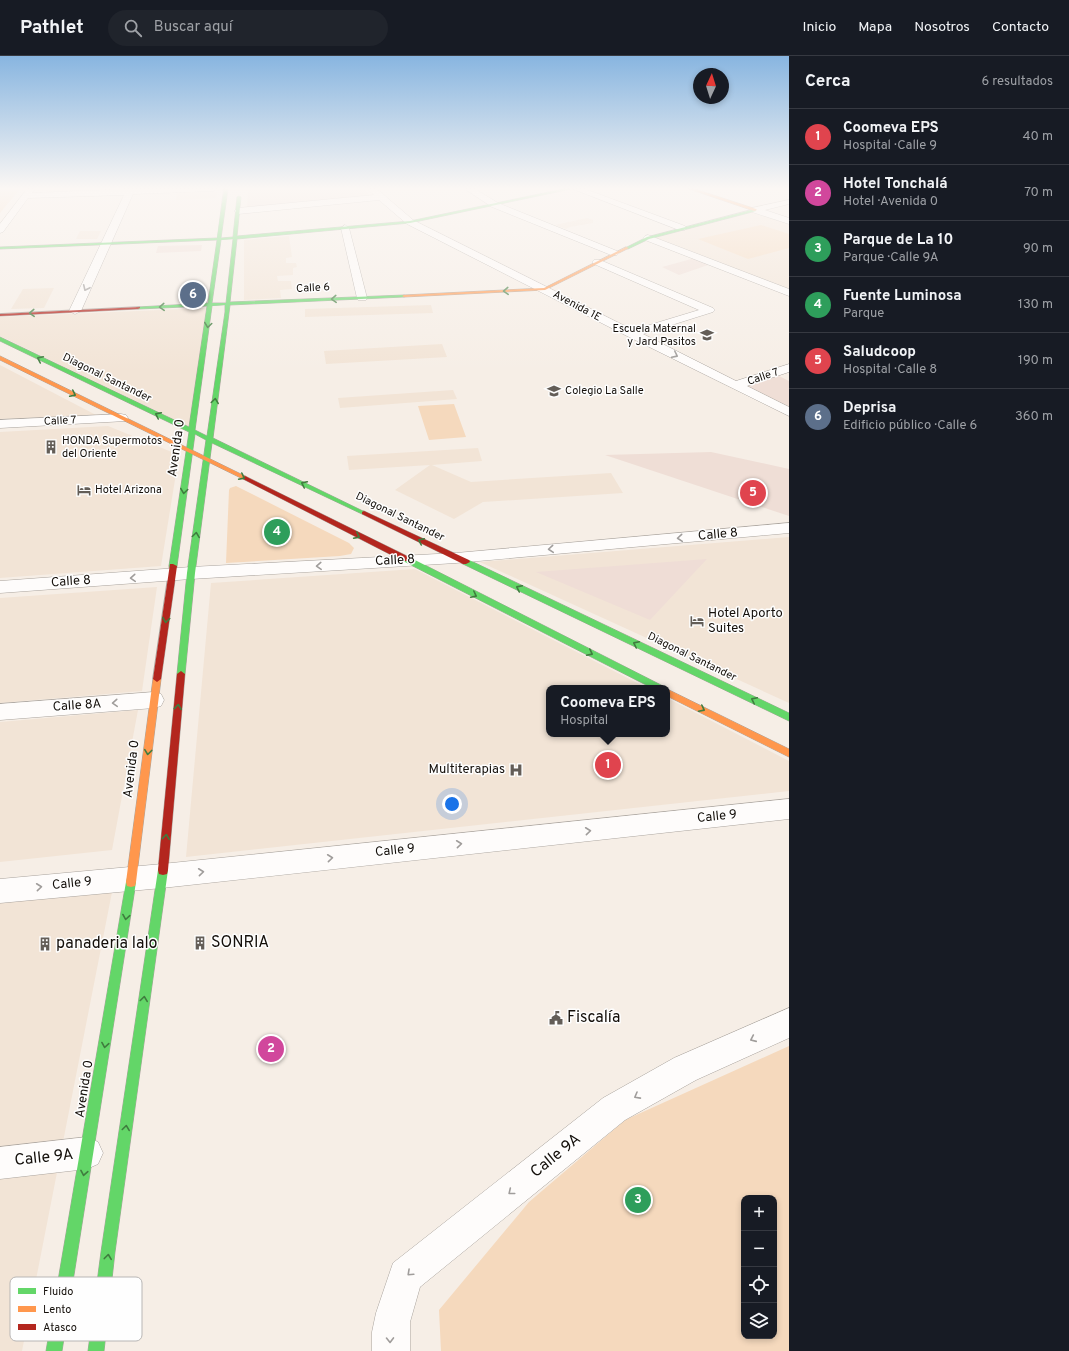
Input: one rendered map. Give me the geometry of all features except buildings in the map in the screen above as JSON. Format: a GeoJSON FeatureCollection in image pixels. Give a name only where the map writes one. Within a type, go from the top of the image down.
{"type":"FeatureCollection","features":[{"type":"Feature","properties":{"kind":"street"},"geometry":{"type":"LineString","coordinates":[[75,311],[103,249]]}},
{"type":"Feature","properties":{"kind":"street","name":"Avenida 0"},"geometry":{"type":"LineString","coordinates":[[67,1277],[132,878],[154,700],[218,249]]}},
{"type":"Feature","properties":{"kind":"street"},"geometry":{"type":"LineString","coordinates":[[105,1277],[162,876],[191,573],[228,304],[234,249]]}},
{"type":"Feature","properties":{"kind":"street"},"geometry":{"type":"LineString","coordinates":[[350,249],[362,298]]}},
{"type":"Feature","properties":{"kind":"street","name":"Avenida 1E"},"geometry":{"type":"LineString","coordinates":[[465,249],[631,334],[789,412]]}},
{"type":"Feature","properties":{"kind":"street"},"geometry":{"type":"LineString","coordinates":[[605,249],[614,253]]}},
{"type":"Feature","properties":{"kind":"street","name":"Calle 6"},"geometry":{"type":"LineString","coordinates":[[0,315],[545,289],[622,249]]}},
{"type":"Feature","properties":{"kind":"street"},"geometry":{"type":"LineString","coordinates":[[677,249],[789,293]]}},
{"type":"Feature","properties":{"kind":"street"},"geometry":{"type":"LineString","coordinates":[[597,262],[709,310],[631,334]]}},
{"type":"Feature","properties":{"kind":"street","name":"Diagonal Santander"},"geometry":{"type":"LineString","coordinates":[[0,339],[789,717]]}},
{"type":"Feature","properties":{"kind":"street"},"geometry":{"type":"LineString","coordinates":[[0,358],[207,459],[406,561],[654,685]]}},
{"type":"Feature","properties":{"kind":"street","name":"Calle 7"},"geometry":{"type":"LineString","coordinates":[[736,386],[789,368]]}},
{"type":"Feature","properties":{"kind":"street","name":"Calle 7"},"geometry":{"type":"LineString","coordinates":[[0,424],[121,418]]}},
{"type":"Feature","properties":{"kind":"street","name":"Calle 8"},"geometry":{"type":"LineString","coordinates":[[0,587],[191,573],[456,558],[789,528]]}},
{"type":"Feature","properties":{"kind":"street"},"geometry":{"type":"LineString","coordinates":[[670,693],[789,752]]}},
{"type":"Feature","properties":{"kind":"street","name":"Calle 8A"},"geometry":{"type":"LineString","coordinates":[[0,712],[154,700]]}},
{"type":"Feature","properties":{"kind":"street","name":"Calle 9"},"geometry":{"type":"LineString","coordinates":[[0,891],[162,876],[789,810]]}},
{"type":"Feature","properties":{"kind":"street","name":"Calle 9A"},"geometry":{"type":"LineString","coordinates":[[391,1351],[389,1340],[396,1302],[406,1276],[614,1109],[685,1069],[789,1023]]}},
{"type":"Feature","properties":{"kind":"street","name":"Calle 9A"},"geometry":{"type":"LineString","coordinates":[[0,1163],[88,1153]]}},
{"type":"Feature","properties":{"kind":"street","name":"Avenida 0"},"geometry":{"type":"LineString","coordinates":[[54,1351],[56,1341]]}},
{"type":"Feature","properties":{"kind":"street"},"geometry":{"type":"LineString","coordinates":[[96,1351],[97,1341]]}},
{"type":"Feature","properties":{"kind":"shaded area"},"geometry":{"type":"Polygon","coordinates":[[[157,249],[201,249],[201,251],[156,253],[157,249]]]}},
{"type":"Feature","properties":{"kind":"shaded area"},"geometry":{"type":"Polygon","coordinates":[[[244,249],[291,249],[292,257],[286,258],[286,263],[296,263],[297,267],[293,268],[293,275],[277,276],[278,281],[291,281],[292,289],[280,290],[281,298],[244,300],[244,249]]]}},
{"type":"Feature","properties":{"kind":"shaded area"},"geometry":{"type":"Polygon","coordinates":[[[683,249],[789,249],[789,291],[683,249]]]}},
{"type":"Feature","properties":{"kind":"shaded area"},"geometry":{"type":"Polygon","coordinates":[[[724,249],[784,249],[748,259],[724,249]]]}},
{"type":"Feature","properties":{"kind":"shaded area"},"geometry":{"type":"Polygon","coordinates":[[[695,258],[711,264],[679,275],[662,267],[695,258]]]}},
{"type":"Feature","properties":{"kind":"shaded area"},"geometry":{"type":"Polygon","coordinates":[[[54,288],[44,308],[11,309],[23,289],[54,288]]]}},
{"type":"Feature","properties":{"kind":"shaded area"},"geometry":{"type":"Polygon","coordinates":[[[431,305],[433,313],[305,317],[305,309],[431,305]]]}},
{"type":"Feature","properties":{"kind":"shaded area"},"geometry":{"type":"Polygon","coordinates":[[[206,308],[192,428],[0,336],[0,317],[206,308]]]}},
{"type":"Feature","properties":{"kind":"shaded area"},"geometry":{"type":"Polygon","coordinates":[[[442,344],[447,357],[326,364],[324,351],[442,344]]]}},
{"type":"Feature","properties":{"kind":"shaded area"},"geometry":{"type":"Polygon","coordinates":[[[0,365],[96,415],[0,419],[0,365]]]}},
{"type":"Feature","properties":{"kind":"shaded area"},"geometry":{"type":"Polygon","coordinates":[[[775,374],[789,381],[789,407],[745,386],[775,374]]]}},
{"type":"Feature","properties":{"kind":"shaded area"},"geometry":{"type":"Polygon","coordinates":[[[453,390],[457,399],[340,408],[338,398],[453,390]]]}},
{"type":"Feature","properties":{"kind":"shaded area"},"geometry":{"type":"Polygon","coordinates":[[[454,404],[466,437],[429,440],[418,406],[454,404]]]}},
{"type":"Feature","properties":{"kind":"shaded area"},"geometry":{"type":"Polygon","coordinates":[[[108,426],[179,455],[161,566],[0,578],[0,432],[108,426]]]}},
{"type":"Feature","properties":{"kind":"shaded area"},"geometry":{"type":"Polygon","coordinates":[[[478,448],[482,461],[432,465],[471,482],[611,473],[623,493],[483,502],[454,519],[395,490],[430,465],[349,470],[347,456],[478,448]]]}},
{"type":"Feature","properties":{"kind":"shaded area"},"geometry":{"type":"Polygon","coordinates":[[[711,452],[789,469],[789,516],[605,455],[711,452]]]}},
{"type":"Feature","properties":{"kind":"shaded area"},"geometry":{"type":"Polygon","coordinates":[[[236,486],[349,543],[354,548],[351,554],[340,556],[226,563],[229,490],[230,488],[236,486]]]}},
{"type":"Feature","properties":{"kind":"shaded area"},"geometry":{"type":"Polygon","coordinates":[[[789,537],[789,703],[480,562],[789,537]]]}},
{"type":"Feature","properties":{"kind":"shaded area"},"geometry":{"type":"Polygon","coordinates":[[[707,559],[650,620],[536,572],[707,559]]]}},
{"type":"Feature","properties":{"kind":"shaded area"},"geometry":{"type":"Polygon","coordinates":[[[415,569],[641,685],[546,685],[546,737],[670,737],[670,700],[789,761],[789,791],[186,857],[211,583],[415,569]]]}},
{"type":"Feature","properties":{"kind":"shaded area"},"geometry":{"type":"Polygon","coordinates":[[[157,587],[142,691],[0,703],[0,598],[157,587]]]}},
{"type":"Feature","properties":{"kind":"shaded area"},"geometry":{"type":"Polygon","coordinates":[[[138,710],[112,850],[0,862],[0,722],[138,710]]]}},
{"type":"Feature","properties":{"kind":"shaded area"},"geometry":{"type":"Polygon","coordinates":[[[113,887],[37,1277],[10,1277],[10,1341],[24,1341],[22,1351],[0,1351],[0,901],[113,887]]]}},
{"type":"Feature","properties":{"kind":"shaded area"},"geometry":{"type":"Polygon","coordinates":[[[789,1046],[789,1351],[441,1351],[439,1310],[529,1202],[625,1120],[789,1046]]]}},
{"type":"Feature","properties":{"kind":"traffic: fast"},"geometry":{"type":"LineString","coordinates":[[173,566],[218,249]]}},
{"type":"Feature","properties":{"kind":"traffic: fast"},"geometry":{"type":"LineString","coordinates":[[181,674],[191,573],[227,312],[234,249]]}},
{"type":"Feature","properties":{"kind":"traffic: fast"},"geometry":{"type":"LineString","coordinates":[[138,308],[404,296]]}},
{"type":"Feature","properties":{"kind":"traffic: fast"},"geometry":{"type":"LineString","coordinates":[[0,339],[364,513]]}},
{"type":"Feature","properties":{"kind":"traffic: fast"},"geometry":{"type":"LineString","coordinates":[[406,559],[654,685]]}},
{"type":"Feature","properties":{"kind":"traffic: fast"},"geometry":{"type":"LineString","coordinates":[[466,562],[789,717]]}},
{"type":"Feature","properties":{"kind":"traffic: fast"},"geometry":{"type":"LineString","coordinates":[[105,1277],[163,870]]}},
{"type":"Feature","properties":{"kind":"traffic: fast"},"geometry":{"type":"LineString","coordinates":[[66,1277],[131,882]]}},
{"type":"Feature","properties":{"kind":"traffic: fast"},"geometry":{"type":"LineString","coordinates":[[54,1351],[56,1341]]}},
{"type":"Feature","properties":{"kind":"traffic: fast"},"geometry":{"type":"LineString","coordinates":[[96,1351],[97,1341]]}},
{"type":"Feature","properties":{"kind":"traffic: slow"},"geometry":{"type":"LineString","coordinates":[[404,296],[545,289],[624,249]]}},
{"type":"Feature","properties":{"kind":"traffic: slow"},"geometry":{"type":"LineString","coordinates":[[0,358],[245,478]]}},
{"type":"Feature","properties":{"kind":"traffic: slow"},"geometry":{"type":"LineString","coordinates":[[131,882],[157,679]]}},
{"type":"Feature","properties":{"kind":"traffic: slow"},"geometry":{"type":"LineString","coordinates":[[670,694],[789,753]]}},
{"type":"Feature","properties":{"kind":"traffic: jam"},"geometry":{"type":"LineString","coordinates":[[0,315],[138,308]]}},
{"type":"Feature","properties":{"kind":"traffic: jam"},"geometry":{"type":"LineString","coordinates":[[245,478],[406,559]]}},
{"type":"Feature","properties":{"kind":"traffic: jam"},"geometry":{"type":"LineString","coordinates":[[364,513],[466,562]]}},
{"type":"Feature","properties":{"kind":"traffic: jam"},"geometry":{"type":"LineString","coordinates":[[157,679],[173,566]]}},
{"type":"Feature","properties":{"kind":"traffic: jam"},"geometry":{"type":"LineString","coordinates":[[163,870],[181,674]]}},
{"type":"Feature","properties":{"kind":"place","name":"Deprisa"},"geometry":{"type":"Point","coordinates":[193,295]}},
{"type":"Feature","properties":{"kind":"place","name":"Escuela Maternal y Jard Pasitos"},"geometry":{"type":"Point","coordinates":[707,335]}},
{"type":"Feature","properties":{"kind":"place","name":"Colegio La Salle"},"geometry":{"type":"Point","coordinates":[554,391]}},
{"type":"Feature","properties":{"kind":"place","name":"HONDA Supermotos del Oriente"},"geometry":{"type":"Point","coordinates":[51,447]}},
{"type":"Feature","properties":{"kind":"place","name":"Hotel Arizona"},"geometry":{"type":"Point","coordinates":[84,490]}},
{"type":"Feature","properties":{"kind":"place","name":"Saludcoop"},"geometry":{"type":"Point","coordinates":[753,493]}},
{"type":"Feature","properties":{"kind":"place","name":"Fuente Luminosa"},"geometry":{"type":"Point","coordinates":[277,532]}},
{"type":"Feature","properties":{"kind":"place","name":"Hotel Aporto Suites"},"geometry":{"type":"Point","coordinates":[697,621]}},
{"type":"Feature","properties":{"kind":"place","name":"Coomeva EPS"},"geometry":{"type":"Point","coordinates":[608,765]}},
{"type":"Feature","properties":{"kind":"place","name":"Multiterapias"},"geometry":{"type":"Point","coordinates":[516,770]}},
{"type":"Feature","properties":{"kind":"place","name":"SONRIA"},"geometry":{"type":"Point","coordinates":[200,943]}},
{"type":"Feature","properties":{"kind":"place","name":"panaderia lalo"},"geometry":{"type":"Point","coordinates":[45,944]}},
{"type":"Feature","properties":{"kind":"place","name":"Fiscalía"},"geometry":{"type":"Point","coordinates":[556,1018]}},
{"type":"Feature","properties":{"kind":"place","name":"Hotel Tonchalá"},"geometry":{"type":"Point","coordinates":[271,1049]}},
{"type":"Feature","properties":{"kind":"place","name":"Parque de La 10"},"geometry":{"type":"Point","coordinates":[638,1200]}}]}
